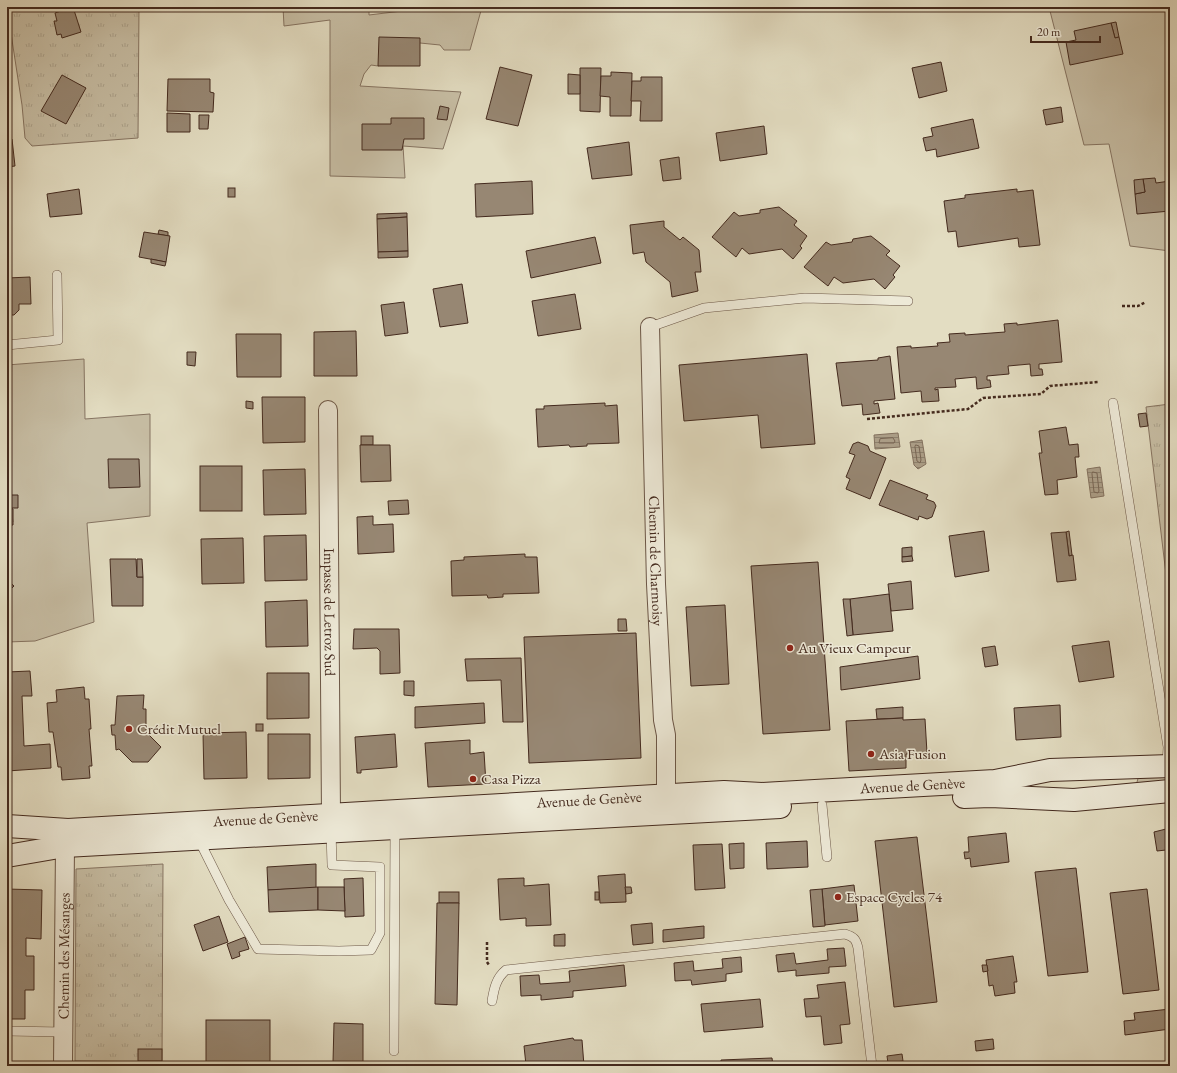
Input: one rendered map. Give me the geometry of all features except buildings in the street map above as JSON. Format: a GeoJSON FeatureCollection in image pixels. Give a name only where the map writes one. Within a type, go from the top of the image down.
{"type":"FeatureCollection","features":[{"type":"Feature","properties":{"kind":"main road","name":"Avenue de Genève"},"geometry":{"type":"LineString","coordinates":[[7,856],[64,846],[198,839],[331,823],[395,828],[666,804],[724,792],[762,794],[995,781],[1046,770],[1125,766],[1169,766]]}},
{"type":"Feature","properties":{"kind":"main road"},"geometry":{"type":"LineString","coordinates":[[1125,766],[1127,796]]}},
{"type":"Feature","properties":{"kind":"main road"},"geometry":{"type":"LineString","coordinates":[[1082,768],[1084,799]]}},
{"type":"Feature","properties":{"kind":"main road","name":"Avenue de Genève"},"geometry":{"type":"LineString","coordinates":[[7,826],[68,830],[331,823],[666,804],[822,805],[977,796],[1084,799],[1170,791]]}},
{"type":"Feature","properties":{"kind":"street","name":"Chemin de Charmoisy"},"geometry":{"type":"LineString","coordinates":[[650,327],[656,584],[663,720],[666,736],[666,804]]}},
{"type":"Feature","properties":{"kind":"street","name":"Impasse de Letroz Sud"},"geometry":{"type":"LineString","coordinates":[[328,410],[331,823]]}},
{"type":"Feature","properties":{"kind":"street","name":"Chemin des Mésanges"},"geometry":{"type":"LineString","coordinates":[[63,1066],[64,846]]}},
{"type":"Feature","properties":{"kind":"lane"},"geometry":{"type":"LineString","coordinates":[[7,345],[58,340],[57,275]]}},
{"type":"Feature","properties":{"kind":"lane"},"geometry":{"type":"LineString","coordinates":[[650,327],[704,308],[805,298],[908,301]]}},
{"type":"Feature","properties":{"kind":"lane"},"geometry":{"type":"LineString","coordinates":[[1113,403],[1168,747],[1169,766]]}},
{"type":"Feature","properties":{"kind":"lane"},"geometry":{"type":"LineString","coordinates":[[822,805],[827,857]]}},
{"type":"Feature","properties":{"kind":"lane"},"geometry":{"type":"LineString","coordinates":[[198,839],[229,900],[258,949],[339,951],[372,950],[380,934],[380,868],[332,865],[331,823]]}},
{"type":"Feature","properties":{"kind":"lane"},"geometry":{"type":"LineString","coordinates":[[394,1051],[395,828]]}},
{"type":"Feature","properties":{"kind":"lane"},"geometry":{"type":"LineString","coordinates":[[492,1001],[495,987],[500,975],[506,970],[833,935],[849,935],[856,939],[858,948],[872,1066]]}},
{"type":"Feature","properties":{"kind":"lane"},"geometry":{"type":"LineString","coordinates":[[7,1031],[63,1032]]}},
{"type":"Feature","properties":{"kind":"path"},"geometry":{"type":"LineString","coordinates":[[1122,306],[1138,306],[1146,302]]}},
{"type":"Feature","properties":{"kind":"path"},"geometry":{"type":"LineString","coordinates":[[867,419],[968,409],[983,398],[1040,394],[1050,386],[1098,382]]}},
{"type":"Feature","properties":{"kind":"path"},"geometry":{"type":"LineString","coordinates":[[486,942],[487,962],[500,975]]}},
{"type":"Feature","properties":{"kind":"green space"},"geometry":{"type":"Polygon","coordinates":[[[18,7],[139,7],[138,138],[32,146],[25,138],[22,105],[8,14],[18,7]]]}},
{"type":"Feature","properties":{"kind":"green space"},"geometry":{"type":"Polygon","coordinates":[[[283,7],[369,7],[369,15],[435,7],[482,7],[470,50],[444,50],[440,45],[420,43],[378,66],[371,65],[364,74],[360,86],[461,92],[443,149],[403,146],[405,178],[330,176],[330,20],[284,26],[283,7]]]}},
{"type":"Feature","properties":{"kind":"green space"},"geometry":{"type":"Polygon","coordinates":[[[1049,7],[1165,7],[1170,26],[1170,251],[1130,246],[1109,144],[1084,145],[1049,7]]]}},
{"type":"Feature","properties":{"kind":"green space"},"geometry":{"type":"Polygon","coordinates":[[[84,359],[85,419],[150,414],[150,516],[87,523],[94,622],[35,641],[7,642],[7,523],[13,522],[10,499],[7,499],[7,365],[84,359]]]}},
{"type":"Feature","properties":{"kind":"green space"},"geometry":{"type":"Polygon","coordinates":[[[1170,404],[1170,608],[1146,407],[1170,404]]]}},
{"type":"Feature","properties":{"kind":"green space"},"geometry":{"type":"Polygon","coordinates":[[[1170,773],[1170,784],[1141,786],[1137,782],[1139,775],[1170,773]]]}},
{"type":"Feature","properties":{"kind":"green space"},"geometry":{"type":"Polygon","coordinates":[[[163,864],[162,1062],[75,1061],[76,869],[163,864]]]}},
{"type":"Feature","properties":{"kind":"water"},"geometry":{"type":"Polygon","coordinates":[[[898,433],[900,447],[875,449],[874,435],[898,433]]]}},
{"type":"Feature","properties":{"kind":"water"},"geometry":{"type":"Polygon","coordinates":[[[922,440],[926,464],[918,469],[914,465],[910,442],[922,440]]]}},
{"type":"Feature","properties":{"kind":"water"},"geometry":{"type":"Polygon","coordinates":[[[1100,467],[1104,496],[1091,498],[1087,469],[1100,467]]]}},
{"type":"Feature","properties":{"kind":"place","name":"Au Vieux Campeur"},"geometry":{"type":"Point","coordinates":[790,648]}},
{"type":"Feature","properties":{"kind":"place","name":"Crédit Mutuel"},"geometry":{"type":"Point","coordinates":[129,729]}},
{"type":"Feature","properties":{"kind":"place","name":"Asia Fusion"},"geometry":{"type":"Point","coordinates":[871,754]}},
{"type":"Feature","properties":{"kind":"place","name":"Casa Pizza"},"geometry":{"type":"Point","coordinates":[473,779]}},
{"type":"Feature","properties":{"kind":"place","name":"Espace Cycles 74"},"geometry":{"type":"Point","coordinates":[838,897]}}]}
